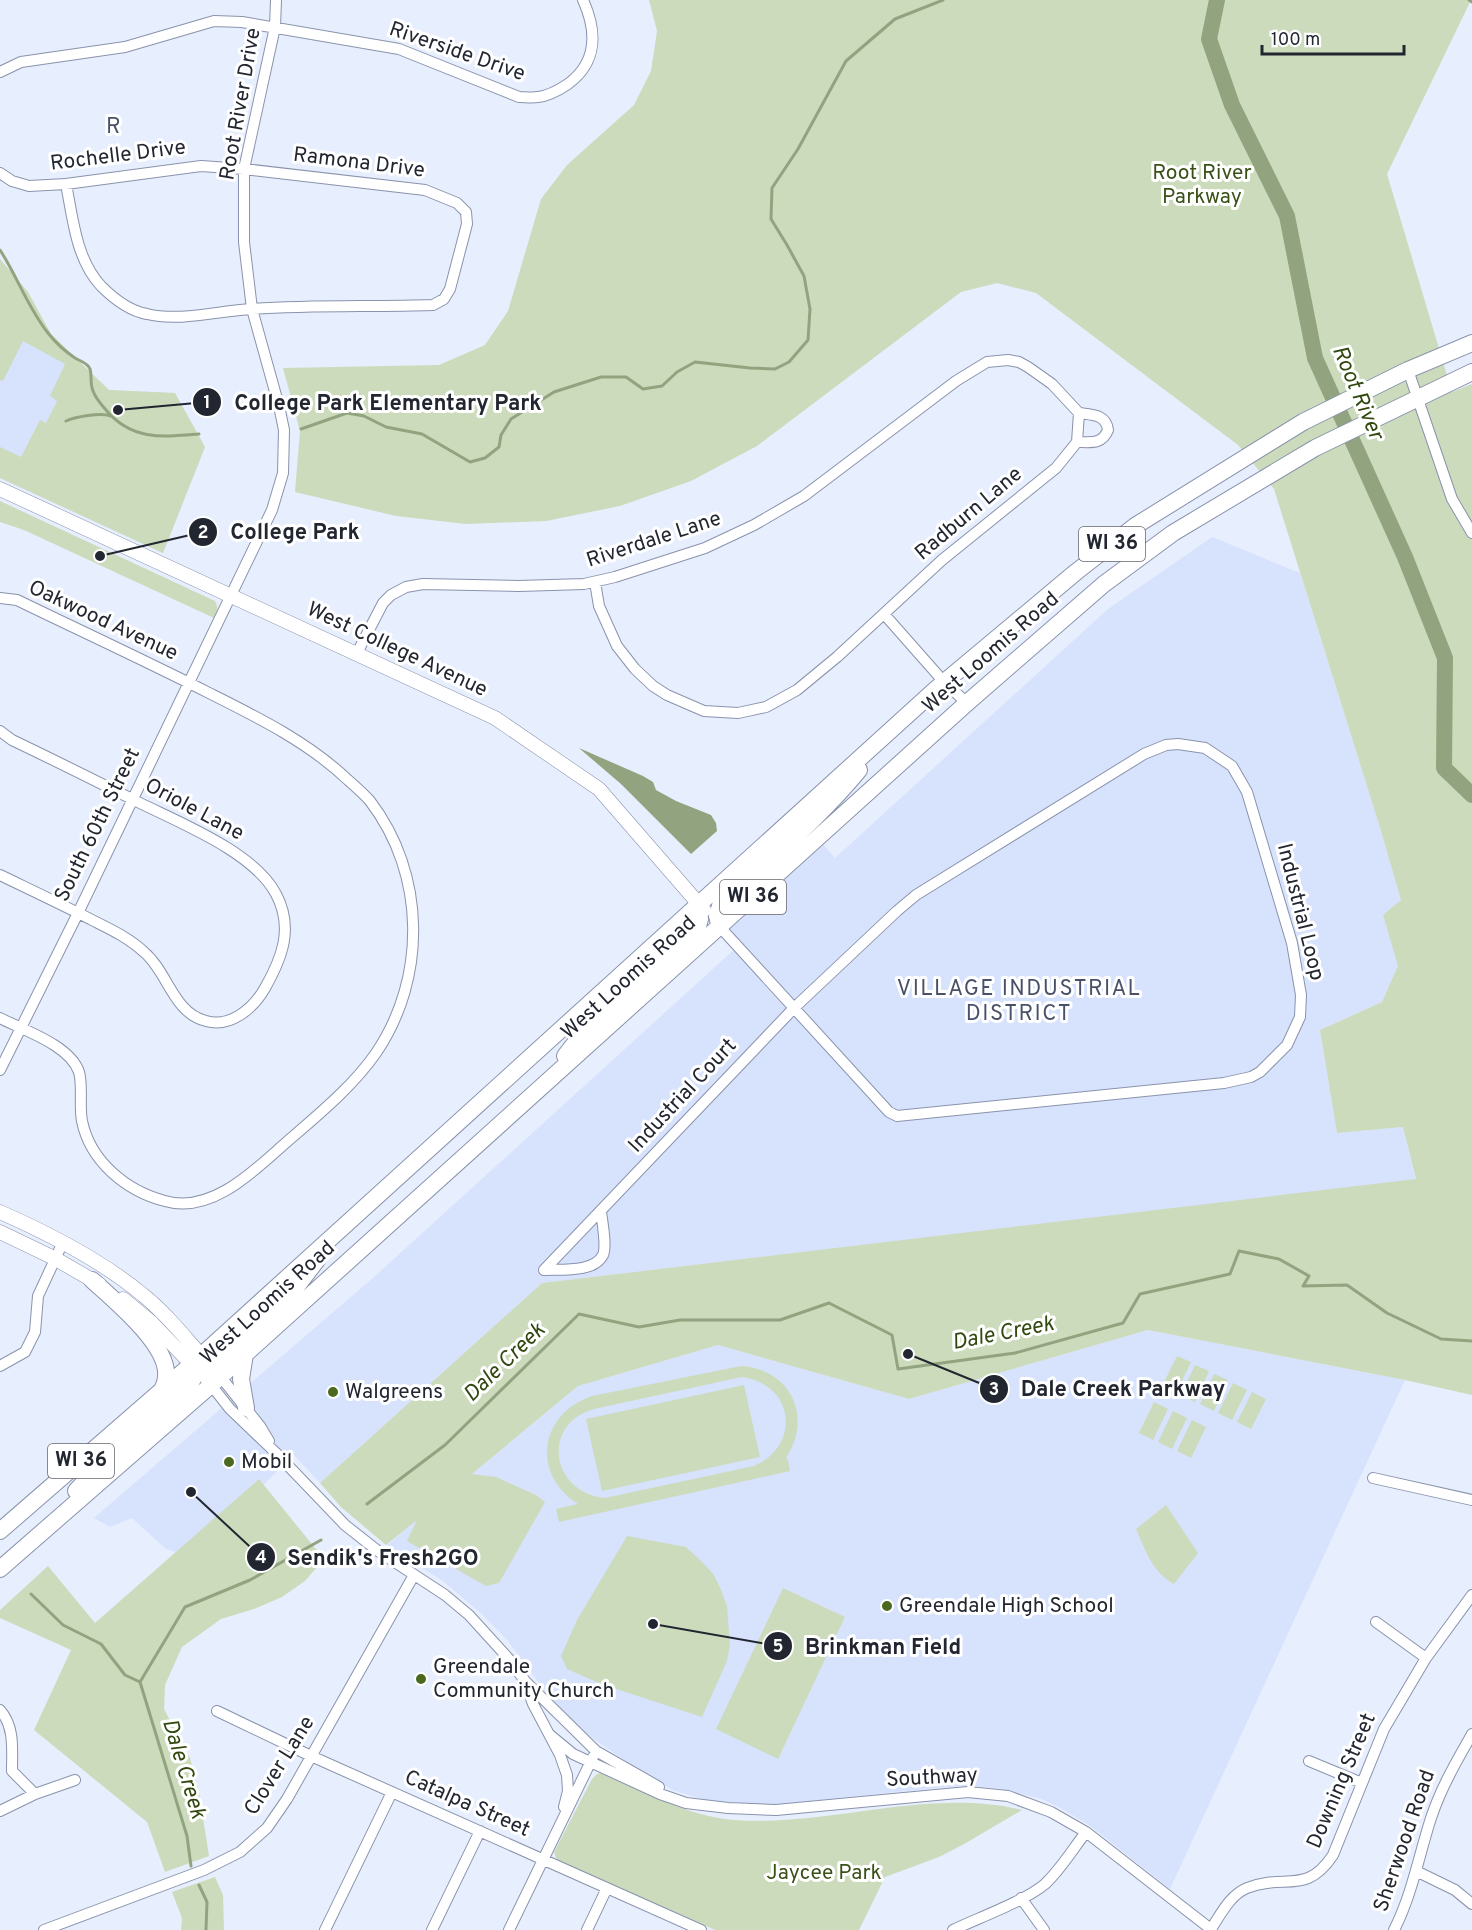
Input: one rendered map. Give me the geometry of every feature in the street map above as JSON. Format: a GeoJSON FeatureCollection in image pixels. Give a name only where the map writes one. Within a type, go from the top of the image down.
{"type":"FeatureCollection","features":[{"type":"Feature","properties":{"kind":"main road","name":"West Loomis Road"},"geometry":{"type":"LineString","coordinates":[[205,1369],[345,1224],[698,903],[944,682],[1135,526],[1294,427],[1408,370],[1472,343]]}},
{"type":"Feature","properties":{"kind":"main road","name":"West Loomis Road"},"geometry":{"type":"LineString","coordinates":[[0,1531],[162,1390],[205,1369],[245,1354],[967,704],[1104,584],[1173,533],[1311,451],[1472,372]]}},
{"type":"Feature","properties":{"kind":"main road"},"geometry":{"type":"LineString","coordinates":[[720,927],[717,916],[720,906],[792,841],[843,789],[894,727]]}},
{"type":"Feature","properties":{"kind":"main road"},"geometry":{"type":"LineString","coordinates":[[540,1089],[574,1043],[627,988],[698,926],[700,919],[698,903]]}},
{"type":"Feature","properties":{"kind":"main road"},"geometry":{"type":"LineString","coordinates":[[92,1281],[131,1315],[154,1344],[165,1364],[166,1373],[162,1390]]}},
{"type":"Feature","properties":{"kind":"main road"},"geometry":{"type":"LineString","coordinates":[[245,1354],[242,1378],[246,1407]]}},
{"type":"Feature","properties":{"kind":"main road"},"geometry":{"type":"LineString","coordinates":[[0,1569],[45,1530],[80,1486],[106,1459],[205,1369]]}},
{"type":"Feature","properties":{"kind":"street","name":"Root River Drive"},"geometry":{"type":"LineString","coordinates":[[230,596],[272,510],[283,472],[285,453],[284,430],[279,406],[252,309],[244,242],[244,169],[274,27],[276,0]]}},
{"type":"Feature","properties":{"kind":"street","name":"Riverside Drive"},"geometry":{"type":"LineString","coordinates":[[274,27],[399,49],[519,97],[539,97],[558,91],[576,78],[589,61],[592,39],[591,18],[583,0]]}},
{"type":"Feature","properties":{"kind":"street"},"geometry":{"type":"LineString","coordinates":[[0,72],[21,62],[125,47],[214,21],[274,27]]}},
{"type":"Feature","properties":{"kind":"street","name":"Rochelle Drive"},"geometry":{"type":"LineString","coordinates":[[0,173],[12,181],[28,186],[66,184],[201,166],[244,169]]}},
{"type":"Feature","properties":{"kind":"street","name":"Ramona Drive"},"geometry":{"type":"LineString","coordinates":[[66,184],[81,256],[90,272],[101,286],[125,305],[144,314],[164,317],[252,309],[433,305],[444,299],[450,289],[467,224],[466,212],[457,204],[425,190],[244,169]]}},
{"type":"Feature","properties":{"kind":"street","name":"Riverdale Lane"},"geometry":{"type":"LineString","coordinates":[[356,655],[383,603],[391,595],[406,587],[423,584],[519,586],[595,582],[705,548],[754,525],[813,490],[956,381],[987,362],[1008,360],[1019,362],[1052,384],[1079,413]]}},
{"type":"Feature","properties":{"kind":"street"},"geometry":{"type":"LineString","coordinates":[[1408,370],[1452,499],[1472,533]]}},
{"type":"Feature","properties":{"kind":"street"},"geometry":{"type":"LineString","coordinates":[[1079,413],[1105,420],[1108,430],[1102,440],[1077,442],[1079,413]]}},
{"type":"Feature","properties":{"kind":"street","name":"Radburn Lane"},"geometry":{"type":"LineString","coordinates":[[595,582],[599,606],[617,646],[635,669],[666,695],[704,711],[738,712],[766,707],[797,690],[942,560],[1056,468],[1077,442]]}},
{"type":"Feature","properties":{"kind":"street","name":"West College Avenue"},"geometry":{"type":"LineString","coordinates":[[0,489],[495,718],[599,789],[720,927]]}},
{"type":"Feature","properties":{"kind":"street","name":"South 60th Street"},"geometry":{"type":"LineString","coordinates":[[0,1070],[230,596]]}},
{"type":"Feature","properties":{"kind":"street","name":"Oakwood Avenue"},"geometry":{"type":"LineString","coordinates":[[0,598],[17,600],[262,720],[302,743],[336,768],[369,800],[387,827],[401,858],[411,894],[414,933],[411,971],[397,1017],[376,1053],[346,1089],[247,1178],[199,1203],[169,1203],[142,1194],[116,1177],[92,1149],[82,1121],[79,1071],[65,1053],[45,1039],[0,1018]]}},
{"type":"Feature","properties":{"kind":"street"},"geometry":{"type":"LineString","coordinates":[[884,614],[944,682],[967,704]]}},
{"type":"Feature","properties":{"kind":"street","name":"Oriole Lane"},"geometry":{"type":"LineString","coordinates":[[0,731],[12,740],[132,799],[237,855],[265,878],[276,895],[283,914],[286,941],[276,969],[263,992],[240,1015],[222,1024],[206,1021],[192,1016],[181,1006],[146,953],[127,938],[0,875]]}},
{"type":"Feature","properties":{"kind":"street","name":"Industrial Loop"},"geometry":{"type":"LineString","coordinates":[[720,927],[888,1112],[897,1116],[1224,1083],[1251,1077],[1260,1072],[1287,1045],[1300,1017],[1301,995],[1292,943],[1247,792],[1232,766],[1215,753],[1205,748],[1178,744],[1166,745],[1144,754],[916,895],[794,1008]]}},
{"type":"Feature","properties":{"kind":"street","name":"Industrial Court"},"geometry":{"type":"LineString","coordinates":[[601,1211],[604,1248],[603,1255],[597,1262],[578,1268],[544,1270],[794,1008]]}},
{"type":"Feature","properties":{"kind":"street"},"geometry":{"type":"LineString","coordinates":[[0,1212],[63,1242],[121,1278],[145,1296],[161,1312],[205,1369]]}},
{"type":"Feature","properties":{"kind":"street"},"geometry":{"type":"LineString","coordinates":[[0,1232],[54,1258],[110,1290],[131,1305],[205,1369]]}},
{"type":"Feature","properties":{"kind":"street"},"geometry":{"type":"LineString","coordinates":[[0,1366],[25,1352],[35,1332],[38,1296],[63,1242]]}},
{"type":"Feature","properties":{"kind":"street","name":"Southway"},"geometry":{"type":"LineString","coordinates":[[205,1369],[246,1407],[275,1452]]}},
{"type":"Feature","properties":{"kind":"street","name":"Southway"},"geometry":{"type":"LineString","coordinates":[[205,1369],[230,1408],[345,1525],[414,1575],[445,1594],[469,1615],[494,1641],[525,1681],[596,1751],[686,1803]]}},
{"type":"Feature","properties":{"kind":"street"},"geometry":{"type":"LineString","coordinates":[[1373,1478],[1472,1500]]}},
{"type":"Feature","properties":{"kind":"street","name":"Clover Lane"},"geometry":{"type":"LineString","coordinates":[[44,1930],[204,1870],[240,1852],[267,1828],[287,1799],[414,1575]]}},
{"type":"Feature","properties":{"kind":"street","name":"Downing Street"},"geometry":{"type":"LineString","coordinates":[[1212,1929],[1230,1900],[1246,1888],[1270,1883],[1303,1881],[1315,1876],[1325,1868],[1333,1855],[1384,1728],[1426,1658],[1472,1595]]}},
{"type":"Feature","properties":{"kind":"street"},"geometry":{"type":"LineString","coordinates":[[1376,1622],[1426,1658]]}},
{"type":"Feature","properties":{"kind":"street","name":"Southway"},"geometry":{"type":"LineString","coordinates":[[525,1681],[533,1704],[560,1755],[567,1775],[568,1791],[561,1823]]}},
{"type":"Feature","properties":{"kind":"street"},"geometry":{"type":"LineString","coordinates":[[0,1710],[7,1718],[11,1731],[12,1771],[35,1794]]}},
{"type":"Feature","properties":{"kind":"street","name":"Catalpa Street"},"geometry":{"type":"LineString","coordinates":[[217,1711],[311,1756],[694,1929]]}},
{"type":"Feature","properties":{"kind":"street","name":"Southway"},"geometry":{"type":"LineString","coordinates":[[550,1735],[573,1754],[660,1794],[686,1803],[776,1810],[968,1792],[1008,1796],[1052,1812],[1086,1832],[1212,1929]]}},
{"type":"Feature","properties":{"kind":"street","name":"Sherwood Road"},"geometry":{"type":"LineString","coordinates":[[1394,1930],[1416,1871],[1431,1817],[1446,1777],[1471,1739]]}},
{"type":"Feature","properties":{"kind":"street"},"geometry":{"type":"LineString","coordinates":[[509,1930],[596,1751]]}},
{"type":"Feature","properties":{"kind":"street"},"geometry":{"type":"LineString","coordinates":[[1309,1761],[1362,1783]]}},
{"type":"Feature","properties":{"kind":"street"},"geometry":{"type":"LineString","coordinates":[[0,1811],[35,1794],[75,1780]]}},
{"type":"Feature","properties":{"kind":"street"},"geometry":{"type":"LineString","coordinates":[[325,1930],[392,1792]]}},
{"type":"Feature","properties":{"kind":"street"},"geometry":{"type":"LineString","coordinates":[[432,1930],[480,1831]]}},
{"type":"Feature","properties":{"kind":"street"},"geometry":{"type":"LineString","coordinates":[[953,1930],[1044,1885],[1086,1832]]}},
{"type":"Feature","properties":{"kind":"street"},"geometry":{"type":"LineString","coordinates":[[1416,1871],[1455,1890],[1472,1904]]}},
{"type":"Feature","properties":{"kind":"street"},"geometry":{"type":"LineString","coordinates":[[587,1930],[607,1888]]}},
{"type":"Feature","properties":{"kind":"street"},"geometry":{"type":"LineString","coordinates":[[1021,1898],[1044,1930]]}},
{"type":"Feature","properties":{"kind":"shaded area"},"geometry":{"type":"Polygon","coordinates":[[[0,259],[28,292],[51,334],[109,390],[175,393],[205,447],[163,553],[0,478],[0,259]]]}},
{"type":"Feature","properties":{"kind":"shaded area"},"geometry":{"type":"Polygon","coordinates":[[[1212,537],[1300,573],[1401,900],[1383,915],[1399,966],[1382,1002],[1320,1030],[1337,1133],[1403,1127],[1416,1180],[542,1283],[320,1483],[294,1455],[190,1556],[166,1549],[132,1518],[110,1527],[94,1518],[374,1277],[737,947],[720,927],[818,838],[835,858],[1108,609],[1212,537]]]}},
{"type":"Feature","properties":{"kind":"shaded area"},"geometry":{"type":"Polygon","coordinates":[[[579,748],[643,776],[653,782],[656,790],[711,815],[716,823],[717,831],[691,854],[621,784],[579,748]]]}},
{"type":"Feature","properties":{"kind":"shaded area","name":"Greendale High School"},"geometry":{"type":"Polygon","coordinates":[[[1148,1330],[1405,1380],[1170,1889],[1089,1825],[1059,1807],[1041,1799],[998,1788],[945,1787],[770,1805],[705,1800],[673,1790],[647,1776],[584,1732],[555,1705],[508,1641],[482,1614],[444,1582],[387,1545],[578,1386],[718,1345],[909,1399],[1148,1330]]]}},
{"type":"Feature","properties":{"kind":"green space","name":"Root River Parkway"},"geometry":{"type":"Polygon","coordinates":[[[649,0],[1471,0],[1387,174],[1452,392],[1472,384],[1472,1395],[1148,1330],[909,1399],[718,1345],[578,1386],[472,1474],[496,1477],[536,1495],[545,1502],[499,1583],[486,1586],[407,1541],[417,1520],[386,1545],[341,1507],[320,1483],[542,1283],[1416,1179],[1403,1127],[1337,1133],[1320,1030],[1382,1002],[1398,966],[1383,915],[1401,900],[1274,489],[1238,445],[1036,293],[997,283],[961,292],[757,446],[691,481],[620,506],[546,521],[466,524],[396,516],[295,492],[300,431],[283,368],[439,365],[485,345],[508,311],[541,199],[567,165],[634,105],[651,71],[657,31],[649,0]]]}},
{"type":"Feature","properties":{"kind":"green space"},"geometry":{"type":"Polygon","coordinates":[[[0,259],[28,292],[51,334],[109,390],[175,393],[205,447],[163,553],[0,478],[0,447],[21,457],[40,420],[46,423],[57,401],[50,396],[65,364],[23,341],[3,381],[0,380],[0,259]]]}},
{"type":"Feature","properties":{"kind":"green space"},"geometry":{"type":"Polygon","coordinates":[[[0,501],[215,601],[217,610],[214,618],[24,530],[0,522],[0,501]]]}},
{"type":"Feature","properties":{"kind":"green space"},"geometry":{"type":"Polygon","coordinates":[[[1177,1356],[1191,1362],[1176,1393],[1162,1386],[1177,1356]]]}},
{"type":"Feature","properties":{"kind":"green space"},"geometry":{"type":"Polygon","coordinates":[[[1195,1365],[1209,1371],[1195,1402],[1181,1395],[1195,1365]]]}},
{"type":"Feature","properties":{"kind":"green space"},"geometry":{"type":"Polygon","coordinates":[[[741,1366],[758,1369],[773,1376],[784,1386],[797,1412],[794,1442],[786,1458],[790,1471],[559,1522],[556,1509],[578,1504],[563,1491],[553,1477],[548,1461],[547,1446],[552,1430],[561,1416],[574,1405],[592,1396],[741,1366]],[[742,1377],[594,1409],[577,1417],[566,1428],[560,1442],[559,1457],[563,1471],[573,1484],[587,1493],[605,1498],[754,1466],[769,1456],[780,1444],[785,1430],[786,1416],[773,1391],[759,1382],[742,1377]]]}},
{"type":"Feature","properties":{"kind":"green space"},"geometry":{"type":"Polygon","coordinates":[[[1214,1374],[1228,1380],[1214,1411],[1200,1404],[1214,1374]]]}},
{"type":"Feature","properties":{"kind":"green space"},"geometry":{"type":"Polygon","coordinates":[[[1233,1383],[1247,1390],[1232,1420],[1218,1413],[1233,1383]]]}},
{"type":"Feature","properties":{"kind":"green space"},"geometry":{"type":"Polygon","coordinates":[[[744,1385],[760,1457],[602,1491],[586,1419],[744,1385]]]}},
{"type":"Feature","properties":{"kind":"green space"},"geometry":{"type":"Polygon","coordinates":[[[1252,1392],[1266,1399],[1251,1429],[1237,1422],[1252,1392]]]}},
{"type":"Feature","properties":{"kind":"green space"},"geometry":{"type":"Polygon","coordinates":[[[1154,1402],[1168,1409],[1153,1440],[1139,1433],[1154,1402]]]}},
{"type":"Feature","properties":{"kind":"green space"},"geometry":{"type":"Polygon","coordinates":[[[1173,1411],[1187,1418],[1172,1449],[1158,1442],[1173,1411]]]}},
{"type":"Feature","properties":{"kind":"green space"},"geometry":{"type":"Polygon","coordinates":[[[1192,1420],[1206,1427],[1191,1458],[1177,1451],[1192,1420]]]}},
{"type":"Feature","properties":{"kind":"green space"},"geometry":{"type":"Polygon","coordinates":[[[259,1479],[324,1559],[305,1581],[282,1597],[221,1619],[182,1647],[165,1685],[164,1709],[190,1758],[199,1792],[209,1856],[165,1872],[147,1822],[34,1730],[71,1650],[0,1618],[0,1610],[48,1566],[95,1623],[259,1479]]]}},
{"type":"Feature","properties":{"kind":"green space"},"geometry":{"type":"Polygon","coordinates":[[[1166,1505],[1198,1553],[1174,1584],[1155,1567],[1136,1529],[1166,1505]]]}},
{"type":"Feature","properties":{"kind":"green space"},"geometry":{"type":"Polygon","coordinates":[[[627,1536],[686,1547],[714,1575],[721,1590],[727,1606],[730,1645],[727,1661],[702,1717],[601,1684],[567,1669],[561,1656],[577,1620],[627,1536]]]}},
{"type":"Feature","properties":{"kind":"green space"},"geometry":{"type":"Polygon","coordinates":[[[783,1588],[845,1617],[778,1759],[716,1729],[783,1588]]]}},
{"type":"Feature","properties":{"kind":"green space","name":"Jaycee Park"},"geometry":{"type":"Polygon","coordinates":[[[601,1773],[685,1809],[734,1820],[770,1821],[951,1803],[987,1804],[1022,1810],[939,1857],[885,1877],[859,1930],[715,1930],[557,1860],[554,1852],[592,1779],[601,1773]]]}},
{"type":"Feature","properties":{"kind":"green space"},"geometry":{"type":"Polygon","coordinates":[[[215,1877],[223,1895],[224,1930],[181,1930],[182,1918],[172,1892],[215,1877]]]}},
{"type":"Feature","properties":{"kind":"waterway"},"geometry":{"type":"LineString","coordinates":[[301,429],[347,413],[364,416],[386,427],[422,434],[470,462],[485,458],[499,447],[501,435],[511,419],[554,392],[601,377],[626,377],[643,389],[662,386],[677,372],[695,362],[775,369],[789,362],[808,340],[810,309],[804,276],[771,219],[772,188],[798,149],[846,61],[895,19],[943,0]]}},
{"type":"Feature","properties":{"kind":"waterway","name":"Root River"},"geometry":{"type":"LineString","coordinates":[[1217,0],[1209,39],[1232,105],[1287,216],[1315,358],[1405,557],[1445,658],[1444,768],[1472,795]]}},
{"type":"Feature","properties":{"kind":"waterway"},"geometry":{"type":"LineString","coordinates":[[0,250],[34,313],[48,333],[68,353],[89,367],[94,394],[116,420],[126,427],[149,435],[199,434]]}},
{"type":"Feature","properties":{"kind":"waterway"},"geometry":{"type":"LineString","coordinates":[[66,421],[88,416],[110,416]]}},
{"type":"Feature","properties":{"kind":"waterway","name":"Dale Creek"},"geometry":{"type":"LineString","coordinates":[[367,1504],[445,1445],[579,1314],[639,1327],[680,1320],[780,1320],[829,1303],[892,1335],[898,1369],[1015,1353],[1123,1323],[1140,1294],[1230,1274],[1239,1251],[1279,1259],[1309,1276],[1303,1286],[1347,1285],[1387,1313],[1441,1339],[1472,1341]]}},
{"type":"Feature","properties":{"kind":"waterway","name":"Dale Creek"},"geometry":{"type":"LineString","coordinates":[[191,1866],[187,1836],[140,1682],[185,1607],[250,1580],[321,1540]]}},
{"type":"Feature","properties":{"kind":"waterway","name":"Dale Creek"},"geometry":{"type":"LineString","coordinates":[[31,1594],[63,1625],[101,1644],[125,1675],[140,1682]]}},
{"type":"Feature","properties":{"kind":"waterway","name":"Dale Creek"},"geometry":{"type":"LineString","coordinates":[[199,1885],[207,1902],[206,1930]]}},
{"type":"Feature","properties":{"kind":"place","name":"College Park Elementary Park"},"geometry":{"type":"Point","coordinates":[118,410]}},
{"type":"Feature","properties":{"kind":"place","name":"College Park"},"geometry":{"type":"Point","coordinates":[100,556]}},
{"type":"Feature","properties":{"kind":"place","name":"Dale Creek Parkway"},"geometry":{"type":"Point","coordinates":[908,1354]}},
{"type":"Feature","properties":{"kind":"place","name":"Walgreens"},"geometry":{"type":"Point","coordinates":[333,1392]}},
{"type":"Feature","properties":{"kind":"place","name":"Mobil"},"geometry":{"type":"Point","coordinates":[229,1462]}},
{"type":"Feature","properties":{"kind":"place","name":"Sendik's Fresh2GO"},"geometry":{"type":"Point","coordinates":[191,1492]}},
{"type":"Feature","properties":{"kind":"place","name":"Greendale High School"},"geometry":{"type":"Point","coordinates":[887,1606]}},
{"type":"Feature","properties":{"kind":"place","name":"Brinkman Field"},"geometry":{"type":"Point","coordinates":[653,1624]}},
{"type":"Feature","properties":{"kind":"place","name":"Greendale Community Church"},"geometry":{"type":"Point","coordinates":[421,1679]}},
{"type":"Feature","properties":{"kind":"district","name":"R"},"geometry":{"type":"Point","coordinates":[114,127]}},
{"type":"Feature","properties":{"kind":"district","name":"VILLAGE INDUSTRIAL DISTRICT"},"geometry":{"type":"Point","coordinates":[1019,1002]}}]}
